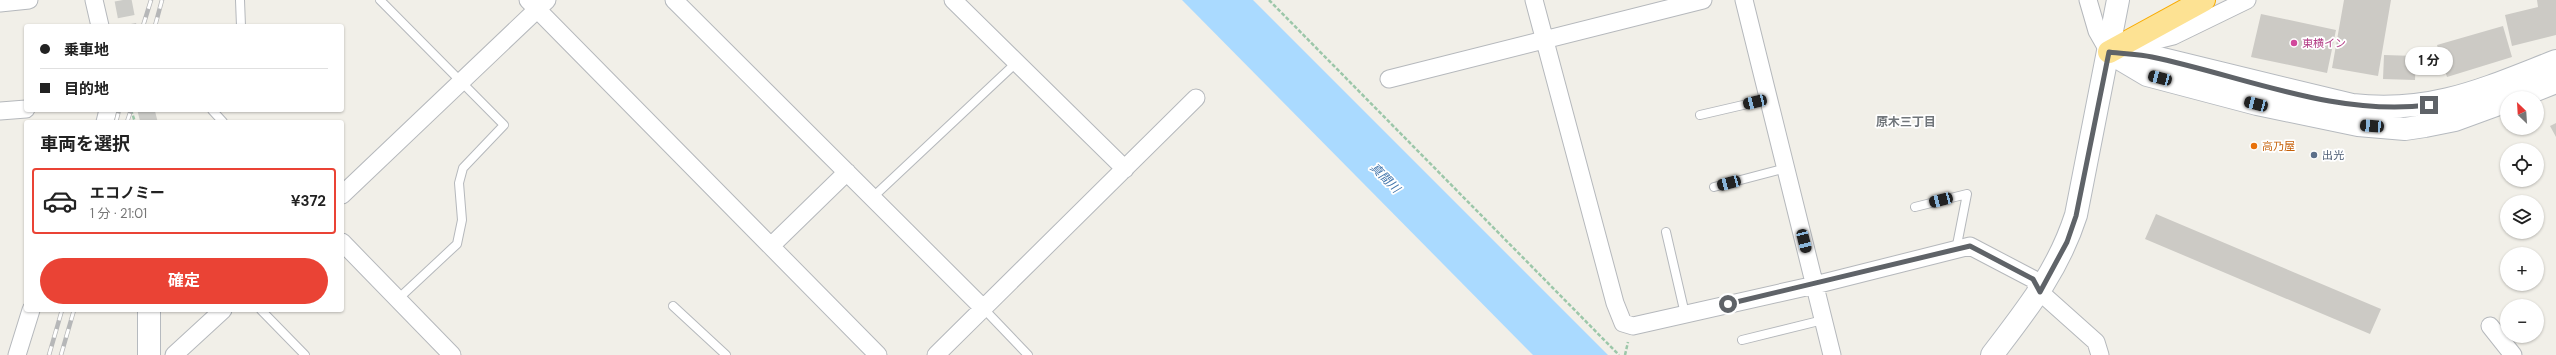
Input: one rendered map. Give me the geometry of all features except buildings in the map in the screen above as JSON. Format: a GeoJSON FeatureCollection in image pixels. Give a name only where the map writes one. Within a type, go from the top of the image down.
{"type":"FeatureCollection","features":[{"type":"Feature","properties":{"kind":"highway"},"geometry":{"type":"LineString","coordinates":[[2109,52],[2204,0]]}},
{"type":"Feature","properties":{"kind":"street"},"geometry":{"type":"LineString","coordinates":[[0,3],[29,0]]}},
{"type":"Feature","properties":{"kind":"street"},"geometry":{"type":"LineString","coordinates":[[94,0],[100,24]]}},
{"type":"Feature","properties":{"kind":"street"},"geometry":{"type":"LineString","coordinates":[[674,0],[984,309]]}},
{"type":"Feature","properties":{"kind":"street"},"geometry":{"type":"LineString","coordinates":[[953,0],[1125,169]]}},
{"type":"Feature","properties":{"kind":"street"},"geometry":{"type":"LineString","coordinates":[[1534,0],[1615,303],[1623,323],[1633,326],[1815,285],[1970,246],[2033,279],[2040,292],[2096,342],[2100,355]]}},
{"type":"Feature","properties":{"kind":"street"},"geometry":{"type":"LineString","coordinates":[[1389,79],[1703,0]]}},
{"type":"Feature","properties":{"kind":"street"},"geometry":{"type":"LineString","coordinates":[[1744,0],[1832,355]]}},
{"type":"Feature","properties":{"kind":"street"},"geometry":{"type":"LineString","coordinates":[[2088,0],[2097,31],[2109,52],[2147,75],[2256,104],[2358,125],[2405,129],[2455,120],[2500,104]]}},
{"type":"Feature","properties":{"kind":"street"},"geometry":{"type":"LineString","coordinates":[[1992,355],[2040,292],[2064,248],[2076,216],[2118,0]]}},
{"type":"Feature","properties":{"kind":"street"},"geometry":{"type":"LineString","coordinates":[[2109,52],[2173,36],[2247,0]]}},
{"type":"Feature","properties":{"kind":"street"},"geometry":{"type":"LineString","coordinates":[[344,193],[460,82],[537,3],[878,355]]}},
{"type":"Feature","properties":{"kind":"street"},"geometry":{"type":"LineString","coordinates":[[2109,52],[2150,56],[2352,105],[2378,108],[2403,108],[2456,99],[2556,62]]}},
{"type":"Feature","properties":{"kind":"street"},"geometry":{"type":"LineString","coordinates":[[2534,91],[2556,82]]}},
{"type":"Feature","properties":{"kind":"street"},"geometry":{"type":"LineString","coordinates":[[936,355],[1196,98]]}},
{"type":"Feature","properties":{"kind":"street"},"geometry":{"type":"LineString","coordinates":[[1,114],[24,109]]}},
{"type":"Feature","properties":{"kind":"street"},"geometry":{"type":"LineString","coordinates":[[771,246],[846,172]]}},
{"type":"Feature","properties":{"kind":"street"},"geometry":{"type":"LineString","coordinates":[[344,244],[452,355]]}},
{"type":"Feature","properties":{"kind":"street"},"geometry":{"type":"LineString","coordinates":[[17,355],[30,312]]}},
{"type":"Feature","properties":{"kind":"street"},"geometry":{"type":"LineString","coordinates":[[148,312],[150,355]]}},
{"type":"Feature","properties":{"kind":"street"},"geometry":{"type":"LineString","coordinates":[[174,355],[221,312]]}},
{"type":"Feature","properties":{"kind":"street"},"geometry":{"type":"LineString","coordinates":[[2490,326],[2513,355]]}},
{"type":"Feature","properties":{"kind":"lane"},"geometry":{"type":"LineString","coordinates":[[240,0],[241,24]]}},
{"type":"Feature","properties":{"kind":"lane"},"geometry":{"type":"LineString","coordinates":[[380,0],[504,126],[463,168],[459,183],[462,220],[457,244],[398,299]]}},
{"type":"Feature","properties":{"kind":"lane"},"geometry":{"type":"LineString","coordinates":[[872,198],[1016,63]]}},
{"type":"Feature","properties":{"kind":"lane"},"geometry":{"type":"LineString","coordinates":[[1700,115],[1769,99]]}},
{"type":"Feature","properties":{"kind":"lane"},"geometry":{"type":"LineString","coordinates":[[214,112],[221,120]]}},
{"type":"Feature","properties":{"kind":"lane"},"geometry":{"type":"LineString","coordinates":[[1714,187],[1786,168]]}},
{"type":"Feature","properties":{"kind":"lane"},"geometry":{"type":"LineString","coordinates":[[1915,207],[1967,194],[1956,250]]}},
{"type":"Feature","properties":{"kind":"lane"},"geometry":{"type":"LineString","coordinates":[[1666,232],[1685,314]]}},
{"type":"Feature","properties":{"kind":"lane"},"geometry":{"type":"LineString","coordinates":[[673,306],[726,355]]}},
{"type":"Feature","properties":{"kind":"lane"},"geometry":{"type":"LineString","coordinates":[[984,309],[1028,355]]}},
{"type":"Feature","properties":{"kind":"lane"},"geometry":{"type":"LineString","coordinates":[[263,312],[305,355]]}},
{"type":"Feature","properties":{"kind":"lane"},"geometry":{"type":"LineString","coordinates":[[1742,340],[1823,320]]}},
{"type":"Feature","properties":{"kind":"path"},"geometry":{"type":"LineString","coordinates":[[1269,0],[1619,355]]}},
{"type":"Feature","properties":{"kind":"water","name":"真間川"},"geometry":{"type":"Polygon","coordinates":[[[1182,0],[1253,0],[1608,355],[1533,355],[1182,0]]]}},
{"type":"Feature","properties":{"kind":"tunnel"},"geometry":{"type":"LineString","coordinates":[[123,0],[128,24]]}},
{"type":"Feature","properties":{"kind":"tunnel"},"geometry":{"type":"LineString","coordinates":[[146,112],[148,120]]}},
{"type":"Feature","properties":{"kind":"railway"},"geometry":{"type":"LineString","coordinates":[[144,24],[151,0]]}},
{"type":"Feature","properties":{"kind":"railway"},"geometry":{"type":"LineString","coordinates":[[156,24],[162,0]]}},
{"type":"Feature","properties":{"kind":"railway"},"geometry":{"type":"LineString","coordinates":[[116,120],[118,112]]}},
{"type":"Feature","properties":{"kind":"railway"},"geometry":{"type":"LineString","coordinates":[[128,120],[130,112]]}},
{"type":"Feature","properties":{"kind":"railway"},"geometry":{"type":"LineString","coordinates":[[49,355],[61,312]]}},
{"type":"Feature","properties":{"kind":"railway"},"geometry":{"type":"LineString","coordinates":[[61,355],[73,312]]}},
{"type":"Feature","properties":{"kind":"place","name":"東横イン"},"geometry":{"type":"Point","coordinates":[2294,43]}},
{"type":"Feature","properties":{"kind":"place","name":"高乃屋"},"geometry":{"type":"Point","coordinates":[2254,146]}},
{"type":"Feature","properties":{"kind":"place","name":"出光"},"geometry":{"type":"Point","coordinates":[2314,155]}},
{"type":"Feature","properties":{"kind":"district","name":"原木三丁目"},"geometry":{"type":"Point","coordinates":[1906,122]}},
{"type":"Feature","properties":{"kind":"route"},"geometry":{"type":"LineString","coordinates":[[1728,304],[1815,285],[1970,246],[2033,279],[2040,292],[2055,268],[2067,242],[2076,216],[2109,52],[2150,56],[2250,82],[2352,105],[2378,108],[2403,108],[2429,105]]}}]}
